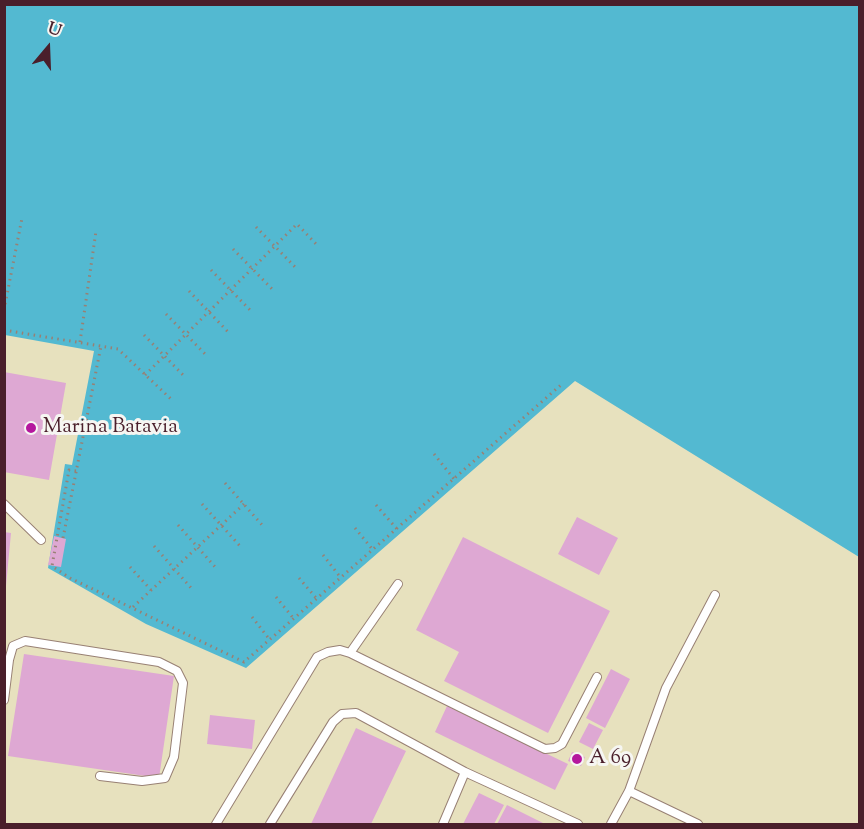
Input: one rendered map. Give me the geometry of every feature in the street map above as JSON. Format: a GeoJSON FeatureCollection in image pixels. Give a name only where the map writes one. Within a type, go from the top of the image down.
{"type":"FeatureCollection","features":[{"type":"Feature","properties":{"kind":"lane"},"geometry":{"type":"LineString","coordinates":[[4,504],[41,540]]}},
{"type":"Feature","properties":{"kind":"lane"},"geometry":{"type":"LineString","coordinates":[[350,653],[398,584]]}},
{"type":"Feature","properties":{"kind":"lane"},"geometry":{"type":"LineString","coordinates":[[611,825],[629,790],[666,688],[715,595]]}},
{"type":"Feature","properties":{"kind":"lane"},"geometry":{"type":"LineString","coordinates":[[4,700],[9,660],[14,646],[25,641],[159,662],[177,671],[183,683],[174,757],[165,778],[142,781],[100,776]]}},
{"type":"Feature","properties":{"kind":"lane"},"geometry":{"type":"LineString","coordinates":[[216,825],[317,657],[328,652],[340,650],[350,653],[545,748],[555,748],[562,744],[597,677]]}},
{"type":"Feature","properties":{"kind":"lane"},"geometry":{"type":"LineString","coordinates":[[270,825],[333,722],[342,714],[356,713],[465,772],[578,825]]}},
{"type":"Feature","properties":{"kind":"lane"},"geometry":{"type":"LineString","coordinates":[[443,825],[465,772]]}},
{"type":"Feature","properties":{"kind":"lane"},"geometry":{"type":"LineString","coordinates":[[629,790],[698,825]]}},
{"type":"Feature","properties":{"kind":"path"},"geometry":{"type":"LineString","coordinates":[[4,310],[22,218]]}},
{"type":"Feature","properties":{"kind":"path"},"geometry":{"type":"LineString","coordinates":[[145,375],[297,224],[317,245]]}},
{"type":"Feature","properties":{"kind":"path"},"geometry":{"type":"LineString","coordinates":[[256,227],[297,269]]}},
{"type":"Feature","properties":{"kind":"path"},"geometry":{"type":"LineString","coordinates":[[80,342],[96,231]]}},
{"type":"Feature","properties":{"kind":"path"},"geometry":{"type":"LineString","coordinates":[[233,249],[274,291]]}},
{"type":"Feature","properties":{"kind":"path"},"geometry":{"type":"LineString","coordinates":[[211,270],[252,312]]}},
{"type":"Feature","properties":{"kind":"path"},"geometry":{"type":"LineString","coordinates":[[189,291],[230,334]]}},
{"type":"Feature","properties":{"kind":"path"},"geometry":{"type":"LineString","coordinates":[[166,314],[207,356]]}},
{"type":"Feature","properties":{"kind":"path"},"geometry":{"type":"LineString","coordinates":[[4,330],[118,349],[172,400]]}},
{"type":"Feature","properties":{"kind":"path"},"geometry":{"type":"LineString","coordinates":[[144,335],[185,377]]}},
{"type":"Feature","properties":{"kind":"path"},"geometry":{"type":"LineString","coordinates":[[63,538],[101,346]]}},
{"type":"Feature","properties":{"kind":"path"},"geometry":{"type":"LineString","coordinates":[[76,471],[69,470],[52,566],[70,578],[244,662],[562,384]]}},
{"type":"Feature","properties":{"kind":"path"},"geometry":{"type":"LineString","coordinates":[[434,454],[454,479]]}},
{"type":"Feature","properties":{"kind":"path"},"geometry":{"type":"LineString","coordinates":[[225,483],[263,526]]}},
{"type":"Feature","properties":{"kind":"path"},"geometry":{"type":"LineString","coordinates":[[202,504],[240,546]]}},
{"type":"Feature","properties":{"kind":"path"},"geometry":{"type":"LineString","coordinates":[[132,608],[244,504]]}},
{"type":"Feature","properties":{"kind":"path"},"geometry":{"type":"LineString","coordinates":[[376,505],[397,529]]}},
{"type":"Feature","properties":{"kind":"path"},"geometry":{"type":"LineString","coordinates":[[178,525],[216,568]]}},
{"type":"Feature","properties":{"kind":"path"},"geometry":{"type":"LineString","coordinates":[[355,528],[373,550]]}},
{"type":"Feature","properties":{"kind":"path"},"geometry":{"type":"LineString","coordinates":[[154,546],[192,589]]}},
{"type":"Feature","properties":{"kind":"path"},"geometry":{"type":"LineString","coordinates":[[323,555],[341,578]]}},
{"type":"Feature","properties":{"kind":"path"},"geometry":{"type":"LineString","coordinates":[[130,567],[151,590]]}},
{"type":"Feature","properties":{"kind":"path"},"geometry":{"type":"LineString","coordinates":[[299,578],[317,599]]}},
{"type":"Feature","properties":{"kind":"path"},"geometry":{"type":"LineString","coordinates":[[276,597],[294,619]]}},
{"type":"Feature","properties":{"kind":"path"},"geometry":{"type":"LineString","coordinates":[[252,618],[270,640]]}},
{"type":"Feature","properties":{"kind":"water"},"geometry":{"type":"Polygon","coordinates":[[[4,5],[859,5],[859,557],[575,381],[246,668],[146,624],[48,568],[65,464],[72,465],[94,351],[5,335],[4,5]]]}},
{"type":"Feature","properties":{"kind":"building","name":"Marina Batavia"},"geometry":{"type":"Polygon","coordinates":[[[4,372],[66,383],[49,480],[4,472],[4,372]]]}},
{"type":"Feature","properties":{"kind":"building"},"geometry":{"type":"Polygon","coordinates":[[[577,517],[618,538],[599,575],[558,554],[577,517]]]}},
{"type":"Feature","properties":{"kind":"building"},"geometry":{"type":"Polygon","coordinates":[[[4,532],[11,533],[6,586],[4,586],[4,532]]]}},
{"type":"Feature","properties":{"kind":"building"},"geometry":{"type":"Polygon","coordinates":[[[54,536],[66,539],[61,567],[48,565],[54,536]]]}},
{"type":"Feature","properties":{"kind":"building"},"geometry":{"type":"Polygon","coordinates":[[[463,537],[610,611],[548,733],[444,681],[459,652],[416,630],[463,537]]]}},
{"type":"Feature","properties":{"kind":"building"},"geometry":{"type":"Polygon","coordinates":[[[24,654],[174,676],[159,778],[8,756],[24,654]]]}},
{"type":"Feature","properties":{"kind":"building"},"geometry":{"type":"Polygon","coordinates":[[[611,669],[630,679],[605,728],[586,718],[611,669]]]}},
{"type":"Feature","properties":{"kind":"building"},"geometry":{"type":"Polygon","coordinates":[[[447,706],[568,764],[555,790],[435,732],[447,706]]]}},
{"type":"Feature","properties":{"kind":"building"},"geometry":{"type":"Polygon","coordinates":[[[210,715],[255,720],[252,749],[207,744],[210,715]]]}},
{"type":"Feature","properties":{"kind":"building"},"geometry":{"type":"Polygon","coordinates":[[[589,723],[603,730],[593,749],[579,742],[589,723]]]}},
{"type":"Feature","properties":{"kind":"building"},"geometry":{"type":"Polygon","coordinates":[[[356,728],[406,751],[371,824],[311,824],[356,728]]]}},
{"type":"Feature","properties":{"kind":"building","name":"A 69"},"geometry":{"type":"Polygon","coordinates":[[[572,752],[585,757],[581,766],[568,761],[572,752]]]}},
{"type":"Feature","properties":{"kind":"building"},"geometry":{"type":"Polygon","coordinates":[[[479,793],[504,805],[494,824],[463,824],[479,793]]]}},
{"type":"Feature","properties":{"kind":"building"},"geometry":{"type":"Polygon","coordinates":[[[507,805],[545,824],[497,824],[507,805]]]}},
{"type":"Feature","properties":{"kind":"place","name":"Marina Batavia"},"geometry":{"type":"Point","coordinates":[31,428]}},
{"type":"Feature","properties":{"kind":"place","name":"A 69"},"geometry":{"type":"Point","coordinates":[577,759]}}]}
